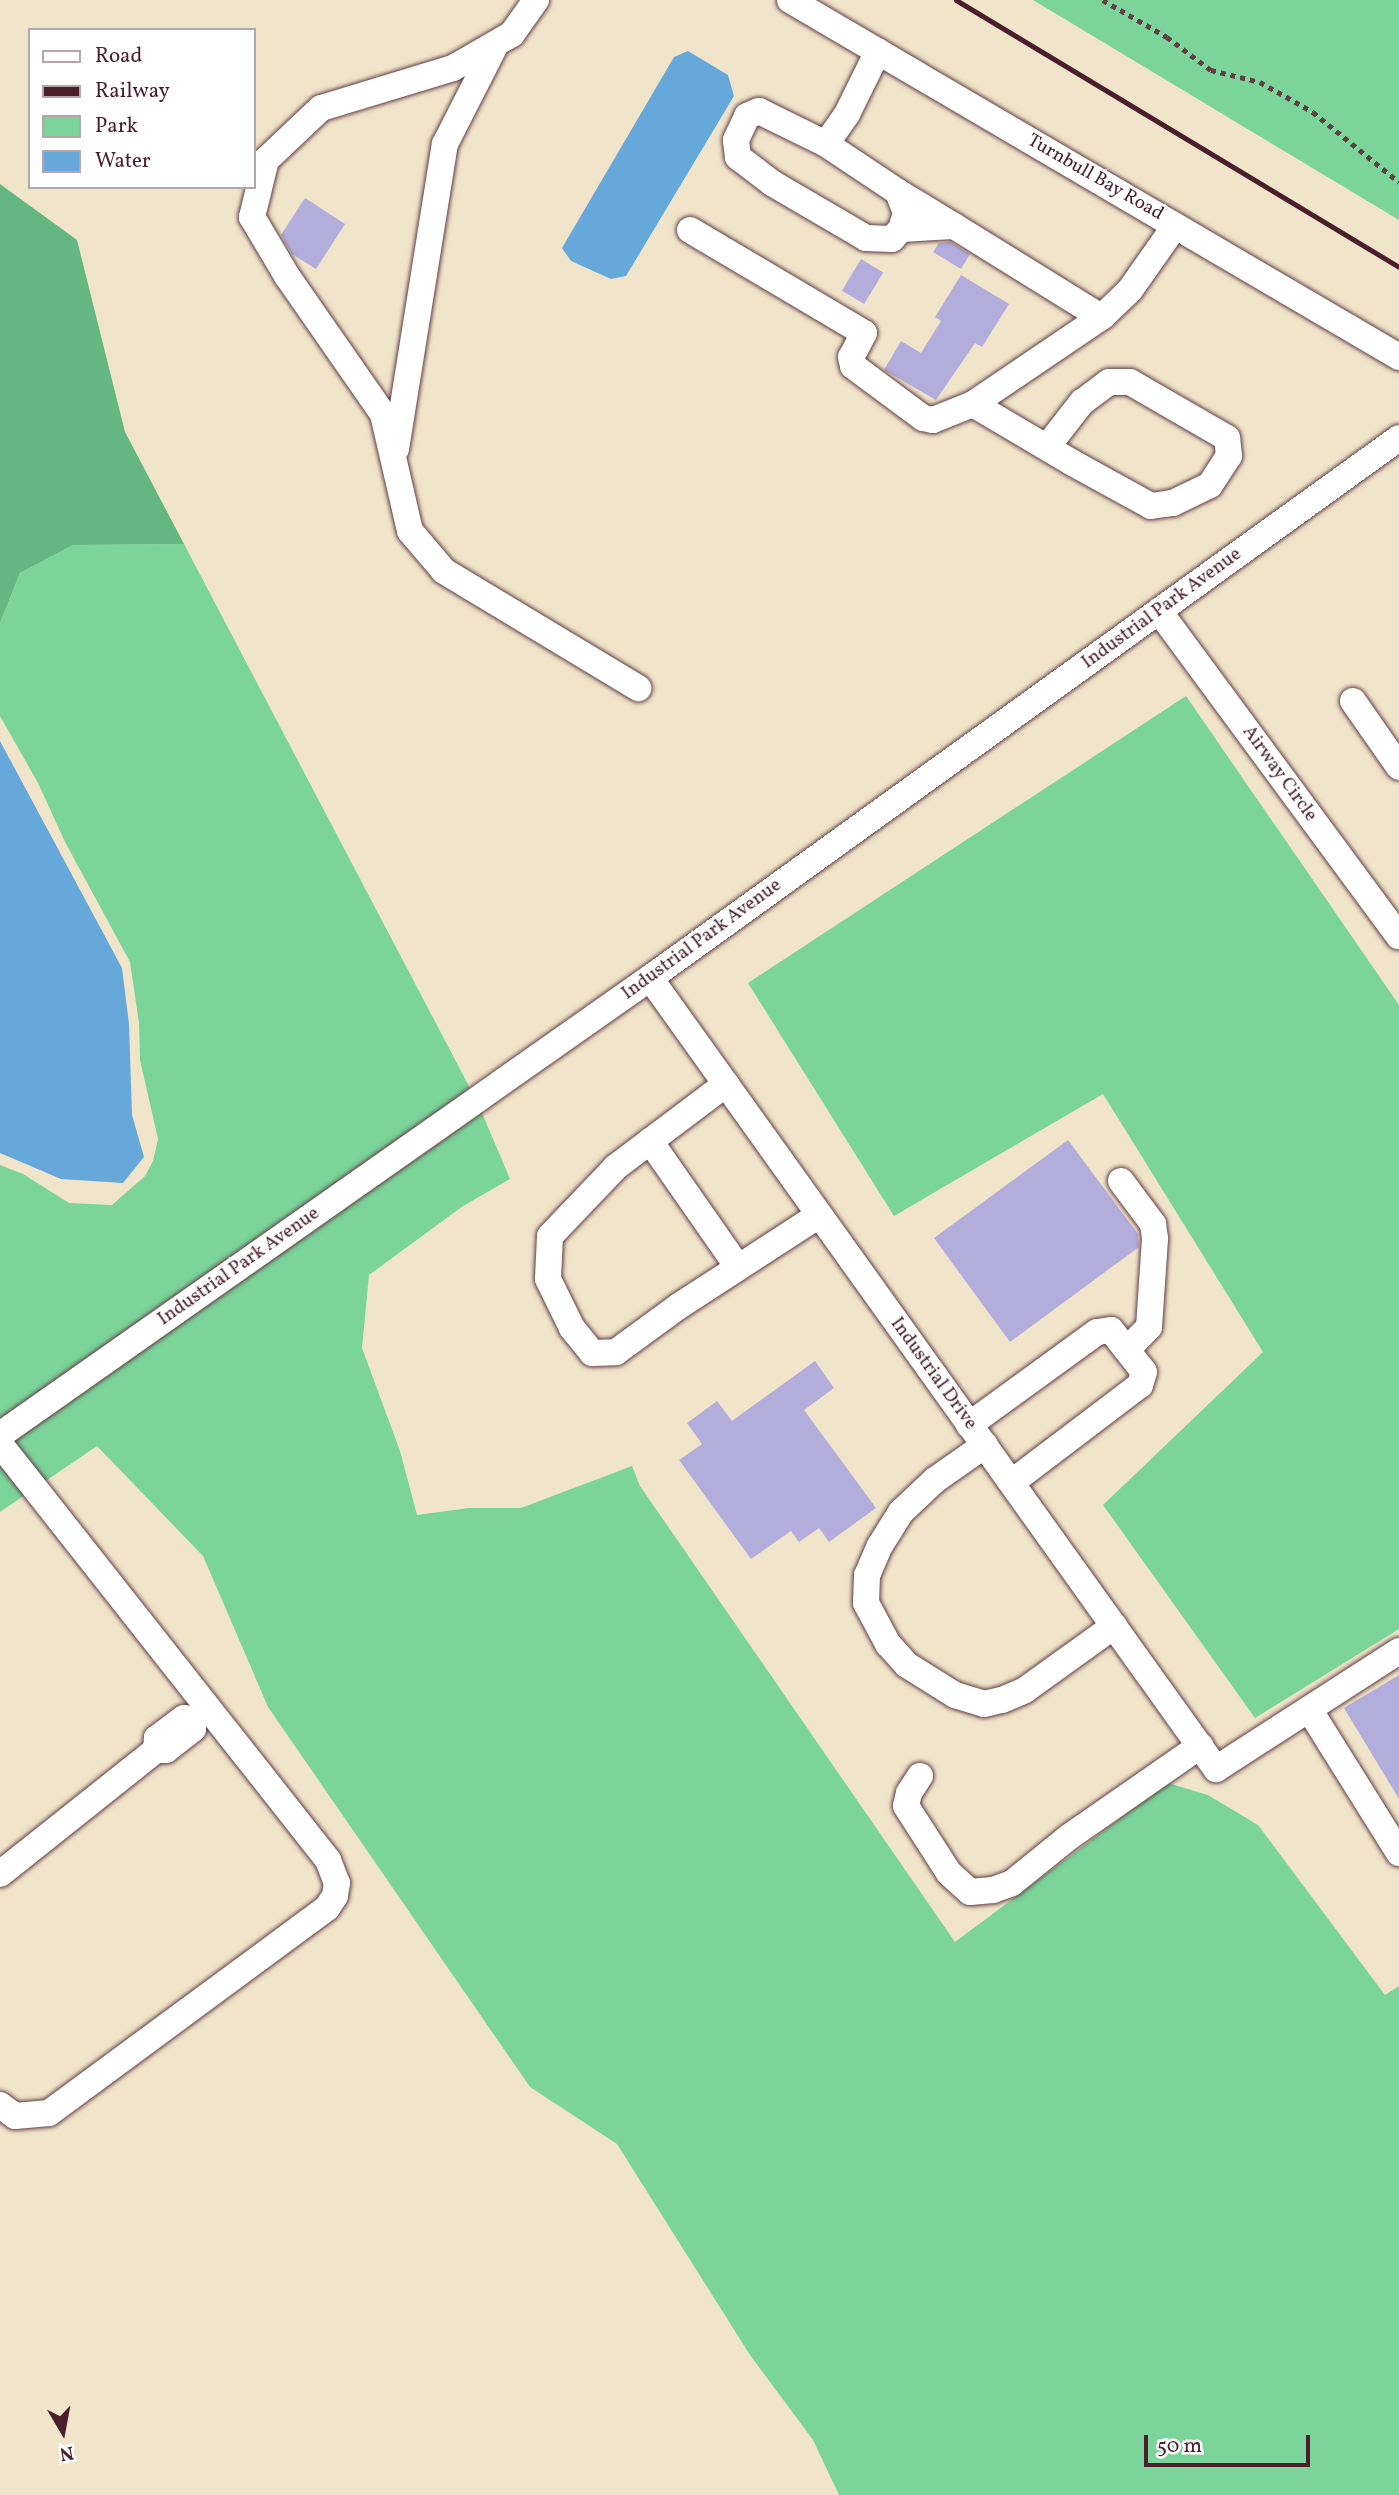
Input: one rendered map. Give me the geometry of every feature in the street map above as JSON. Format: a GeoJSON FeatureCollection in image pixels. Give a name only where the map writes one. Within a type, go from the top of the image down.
{"type":"FeatureCollection","features":[{"type":"Feature","properties":{"kind":"street"},"geometry":{"type":"LineString","coordinates":[[536,0],[512,34],[453,68],[321,108],[266,160],[252,217],[287,276],[383,414],[410,531],[444,571],[638,688]]}},
{"type":"Feature","properties":{"kind":"street","name":"Turnbull Bay Road"},"geometry":{"type":"LineString","coordinates":[[790,0],[1399,357]]}},
{"type":"Feature","properties":{"kind":"street"},"geometry":{"type":"LineString","coordinates":[[394,462],[430,220],[445,144],[496,44]]}},
{"type":"Feature","properties":{"kind":"street"},"geometry":{"type":"LineString","coordinates":[[825,144],[847,114],[877,51]]}},
{"type":"Feature","properties":{"kind":"street"},"geometry":{"type":"LineString","coordinates":[[898,192],[906,213],[901,229],[892,239],[866,238],[772,183],[746,164],[738,157],[736,141],[747,116],[759,111],[825,144],[1101,317]]}},
{"type":"Feature","properties":{"kind":"street"},"geometry":{"type":"LineString","coordinates":[[901,229],[954,226]]}},
{"type":"Feature","properties":{"kind":"street"},"geometry":{"type":"LineString","coordinates":[[690,230],[864,333],[851,357],[853,366],[923,418],[933,420],[973,404],[1101,317],[1130,290],[1175,226]]}},
{"type":"Feature","properties":{"kind":"street"},"geometry":{"type":"LineString","coordinates":[[973,404],[1047,447],[1151,506],[1173,503],[1210,485],[1229,456],[1227,438],[1130,382],[1109,382],[1082,402],[1047,447]]}},
{"type":"Feature","properties":{"kind":"street","name":"Industrial Park Avenue"},"geometry":{"type":"LineString","coordinates":[[0,1435],[650,978],[1399,438]]}},
{"type":"Feature","properties":{"kind":"street","name":"Airway Circle"},"geometry":{"type":"LineString","coordinates":[[1159,611],[1399,936]]}},
{"type":"Feature","properties":{"kind":"street"},"geometry":{"type":"LineString","coordinates":[[1353,701],[1399,767]]}},
{"type":"Feature","properties":{"kind":"street","name":"Industrial Drive"},"geometry":{"type":"LineString","coordinates":[[650,978],[1216,1769],[1309,1709]]}},
{"type":"Feature","properties":{"kind":"street"},"geometry":{"type":"LineString","coordinates":[[726,1084],[616,1167],[550,1237],[548,1279],[572,1328],[592,1353],[616,1352],[738,1267],[819,1215]]}},
{"type":"Feature","properties":{"kind":"street"},"geometry":{"type":"LineString","coordinates":[[650,1141],[738,1267]]}},
{"type":"Feature","properties":{"kind":"street"},"geometry":{"type":"LineString","coordinates":[[1121,1181],[1153,1224],[1155,1239],[1149,1327],[1127,1350]]}},
{"type":"Feature","properties":{"kind":"street"},"geometry":{"type":"LineString","coordinates":[[1012,1482],[1140,1385],[1144,1372],[1111,1330],[1097,1332],[977,1435],[936,1480],[901,1512],[880,1545],[867,1575],[866,1603],[888,1644],[907,1665],[955,1695],[984,1704],[1026,1690],[1114,1626]]}},
{"type":"Feature","properties":{"kind":"street"},"geometry":{"type":"LineString","coordinates":[[0,1444],[200,1714],[328,1860],[337,1883],[335,1896],[327,1908],[49,2113],[15,2116],[1,2099]]}},
{"type":"Feature","properties":{"kind":"street"},"geometry":{"type":"LineString","coordinates":[[1399,1651],[1309,1709],[1399,1853]]}},
{"type":"Feature","properties":{"kind":"street"},"geometry":{"type":"LineString","coordinates":[[0,1874],[156,1750],[166,1750],[193,1729],[200,1714]]}},
{"type":"Feature","properties":{"kind":"street"},"geometry":{"type":"LineString","coordinates":[[920,1776],[909,1793],[906,1806],[949,1874],[970,1892],[993,1891],[1012,1883],[1069,1837],[1200,1746]]}},
{"type":"Feature","properties":{"kind":"path"},"geometry":{"type":"LineString","coordinates":[[1103,0],[1167,37],[1211,69],[1259,82],[1313,112],[1399,182]]}},
{"type":"Feature","properties":{"kind":"green space"},"geometry":{"type":"Polygon","coordinates":[[[1033,0],[1399,0],[1399,220],[1033,0]]]}},
{"type":"Feature","properties":{"kind":"green space"},"geometry":{"type":"Polygon","coordinates":[[[0,184],[77,240],[125,432],[184,544],[73,545],[20,573],[0,623],[0,184]]]}},
{"type":"Feature","properties":{"kind":"green space"},"geometry":{"type":"Polygon","coordinates":[[[184,544],[471,1090],[0,1419],[0,1165],[23,1174],[69,1203],[112,1205],[145,1176],[153,1161],[158,1139],[140,1060],[139,1023],[130,962],[65,842],[38,783],[0,716],[0,623],[20,573],[73,545],[184,544]]]}},
{"type":"Feature","properties":{"kind":"green space"},"geometry":{"type":"Polygon","coordinates":[[[1186,696],[1399,1005],[1399,1629],[1255,1718],[1103,1505],[1263,1352],[1103,1094],[894,1216],[748,983],[1186,696]]]}},
{"type":"Feature","properties":{"kind":"green space"},"geometry":{"type":"Polygon","coordinates":[[[482,1113],[510,1179],[463,1206],[369,1275],[362,1348],[400,1451],[417,1515],[469,1508],[521,1508],[632,1466],[640,1486],[955,1942],[1168,1783],[1208,1795],[1258,1825],[1385,1995],[1399,1986],[1399,2495],[839,2495],[813,2440],[750,2355],[617,2144],[530,2087],[268,1707],[203,1556],[97,1446],[0,1512],[0,1450],[482,1113]]]}},
{"type":"Feature","properties":{"kind":"water"},"geometry":{"type":"Polygon","coordinates":[[[688,51],[728,75],[734,96],[626,276],[611,279],[571,261],[562,248],[674,57],[688,51]]]}},
{"type":"Feature","properties":{"kind":"water"},"geometry":{"type":"Polygon","coordinates":[[[0,741],[122,968],[129,1024],[132,1115],[144,1157],[123,1183],[61,1179],[0,1153],[0,741]]]}},
{"type":"Feature","properties":{"kind":"building"},"geometry":{"type":"Polygon","coordinates":[[[305,198],[345,224],[316,269],[292,254],[281,235],[305,198]]]}},
{"type":"Feature","properties":{"kind":"building"},"geometry":{"type":"Polygon","coordinates":[[[950,242],[970,254],[961,269],[933,252],[939,243],[950,242]]]}},
{"type":"Feature","properties":{"kind":"building"},"geometry":{"type":"Polygon","coordinates":[[[861,259],[883,272],[864,304],[842,291],[861,259]]]}},
{"type":"Feature","properties":{"kind":"building"},"geometry":{"type":"Polygon","coordinates":[[[961,275],[1009,304],[982,347],[975,343],[936,400],[884,370],[901,341],[921,353],[941,321],[935,317],[961,275]]]}},
{"type":"Feature","properties":{"kind":"building"},"geometry":{"type":"Polygon","coordinates":[[[1068,1140],[1138,1234],[1139,1247],[1010,1342],[934,1238],[1068,1140]]]}},
{"type":"Feature","properties":{"kind":"building"},"geometry":{"type":"Polygon","coordinates":[[[815,1361],[834,1388],[804,1410],[876,1508],[829,1542],[819,1528],[799,1542],[791,1531],[751,1559],[679,1460],[702,1444],[687,1423],[717,1401],[732,1421],[815,1361]]]}},
{"type":"Feature","properties":{"kind":"building"},"geometry":{"type":"Polygon","coordinates":[[[1399,1675],[1399,1799],[1344,1708],[1399,1675]]]}},
{"type":"Feature","properties":{"kind":"railway"},"geometry":{"type":"LineString","coordinates":[[956,0],[1399,267]]}}]}
